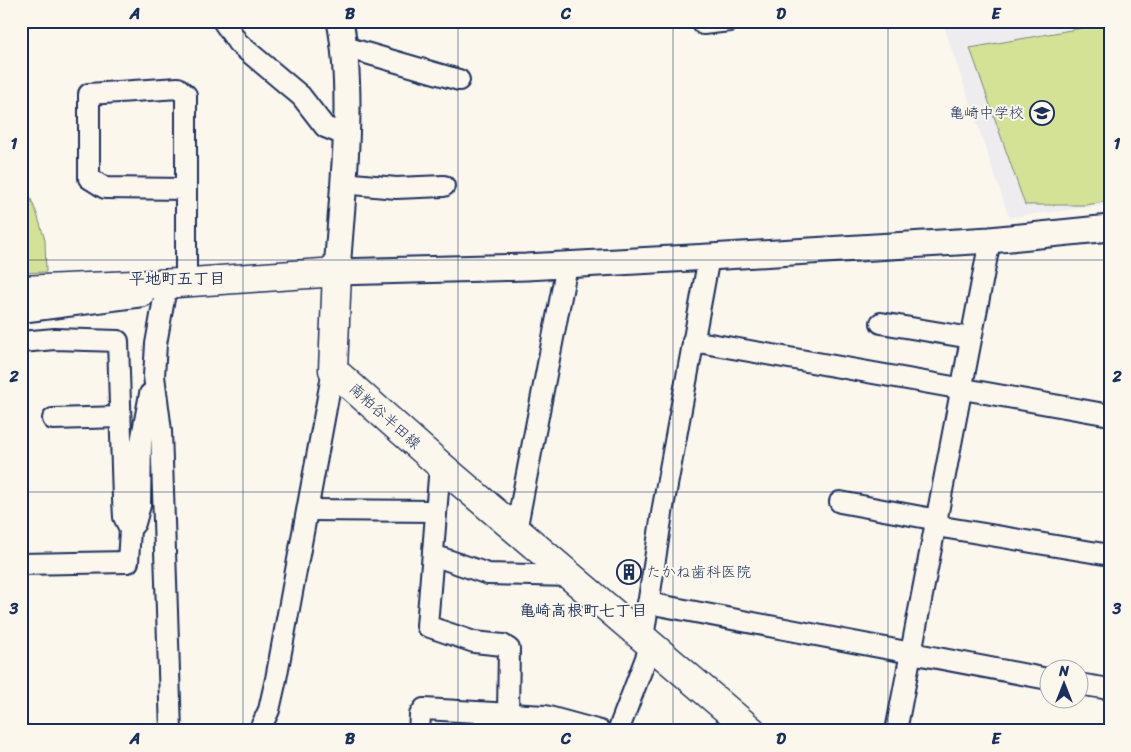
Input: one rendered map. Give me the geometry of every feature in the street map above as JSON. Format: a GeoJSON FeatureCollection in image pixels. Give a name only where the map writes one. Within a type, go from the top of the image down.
{"type":"FeatureCollection","features":[{"type":"Feature","properties":{"kind":"main road"},"geometry":{"type":"LineString","coordinates":[[21,290],[176,286],[337,272],[333,370]]}},
{"type":"Feature","properties":{"kind":"main road","name":"南粕谷半田線"},"geometry":{"type":"LineString","coordinates":[[333,370],[516,531],[752,731]]}},
{"type":"Feature","properties":{"kind":"street"},"geometry":{"type":"LineString","coordinates":[[223,21],[238,43],[302,96],[325,127],[345,135]]}},
{"type":"Feature","properties":{"kind":"street"},"geometry":{"type":"LineString","coordinates":[[340,21],[345,46],[347,85],[337,272],[567,265],[709,257],[990,240],[1110,228]]}},
{"type":"Feature","properties":{"kind":"street"},"geometry":{"type":"LineString","coordinates":[[702,21],[702,24],[730,21]]}},
{"type":"Feature","properties":{"kind":"street"},"geometry":{"type":"LineString","coordinates":[[345,46],[459,80]]}},
{"type":"Feature","properties":{"kind":"street"},"geometry":{"type":"LineString","coordinates":[[130,529],[135,523],[140,505],[141,442],[154,376],[156,344],[176,286],[186,189],[186,95],[178,88],[89,94],[89,178],[105,188],[186,189]]}},
{"type":"Feature","properties":{"kind":"street"},"geometry":{"type":"LineString","coordinates":[[343,183],[396,188],[444,186]]}},
{"type":"Feature","properties":{"kind":"street"},"geometry":{"type":"LineString","coordinates":[[896,731],[990,240]]}},
{"type":"Feature","properties":{"kind":"street"},"geometry":{"type":"LineString","coordinates":[[618,731],[647,642],[648,603],[709,257]]}},
{"type":"Feature","properties":{"kind":"street"},"geometry":{"type":"LineString","coordinates":[[516,531],[567,265]]}},
{"type":"Feature","properties":{"kind":"street"},"geometry":{"type":"LineString","coordinates":[[21,312],[176,286]]}},
{"type":"Feature","properties":{"kind":"street"},"geometry":{"type":"LineString","coordinates":[[881,323],[971,338]]}},
{"type":"Feature","properties":{"kind":"street"},"geometry":{"type":"LineString","coordinates":[[21,342],[55,339],[118,341],[122,498],[124,517],[130,529],[128,562],[21,564]]}},
{"type":"Feature","properties":{"kind":"street"},"geometry":{"type":"LineString","coordinates":[[693,341],[1110,415]]}},
{"type":"Feature","properties":{"kind":"street"},"geometry":{"type":"LineString","coordinates":[[259,731],[271,702],[333,370]]}},
{"type":"Feature","properties":{"kind":"street"},"geometry":{"type":"LineString","coordinates":[[154,376],[161,432],[171,731]]}},
{"type":"Feature","properties":{"kind":"street"},"geometry":{"type":"LineString","coordinates":[[53,419],[120,417]]}},
{"type":"Feature","properties":{"kind":"street"},"geometry":{"type":"LineString","coordinates":[[440,465],[427,626],[474,642],[503,645],[509,649],[508,713]]}},
{"type":"Feature","properties":{"kind":"street"},"geometry":{"type":"LineString","coordinates":[[840,502],[937,523],[1110,555]]}},
{"type":"Feature","properties":{"kind":"street"},"geometry":{"type":"LineString","coordinates":[[308,510],[436,511]]}},
{"type":"Feature","properties":{"kind":"street"},"geometry":{"type":"LineString","coordinates":[[433,555],[488,574],[570,576]]}},
{"type":"Feature","properties":{"kind":"street"},"geometry":{"type":"LineString","coordinates":[[648,603],[1038,677]]}},
{"type":"Feature","properties":{"kind":"street"},"geometry":{"type":"LineString","coordinates":[[1088,686],[1110,690]]}},
{"type":"Feature","properties":{"kind":"street"},"geometry":{"type":"LineString","coordinates":[[419,731],[420,715],[424,709],[545,716],[600,731]]}},
{"type":"Feature","properties":{"kind":"shaded area","name":"亀崎中学校"},"geometry":{"type":"Polygon","coordinates":[[[942,21],[1110,21],[1110,205],[1009,217],[942,21]]]}},
{"type":"Feature","properties":{"kind":"green space","name":"亀崎中学校"},"geometry":{"type":"Polygon","coordinates":[[[1110,23],[1110,201],[1086,205],[1025,205],[970,48],[1110,23]]]}},
{"type":"Feature","properties":{"kind":"green space"},"geometry":{"type":"Polygon","coordinates":[[[21,175],[37,214],[45,240],[46,272],[21,273],[21,175]]]}},
{"type":"Feature","properties":{"kind":"place","name":"亀崎中学校"},"geometry":{"type":"Point","coordinates":[1042,113]}},
{"type":"Feature","properties":{"kind":"place","name":"たかね歯科医院"},"geometry":{"type":"Point","coordinates":[629,572]}},
{"type":"Feature","properties":{"kind":"district","name":"平地町五丁目"},"geometry":{"type":"Point","coordinates":[177,278]}},
{"type":"Feature","properties":{"kind":"district","name":"亀崎高根町七丁目"},"geometry":{"type":"Point","coordinates":[583,610]}}]}
